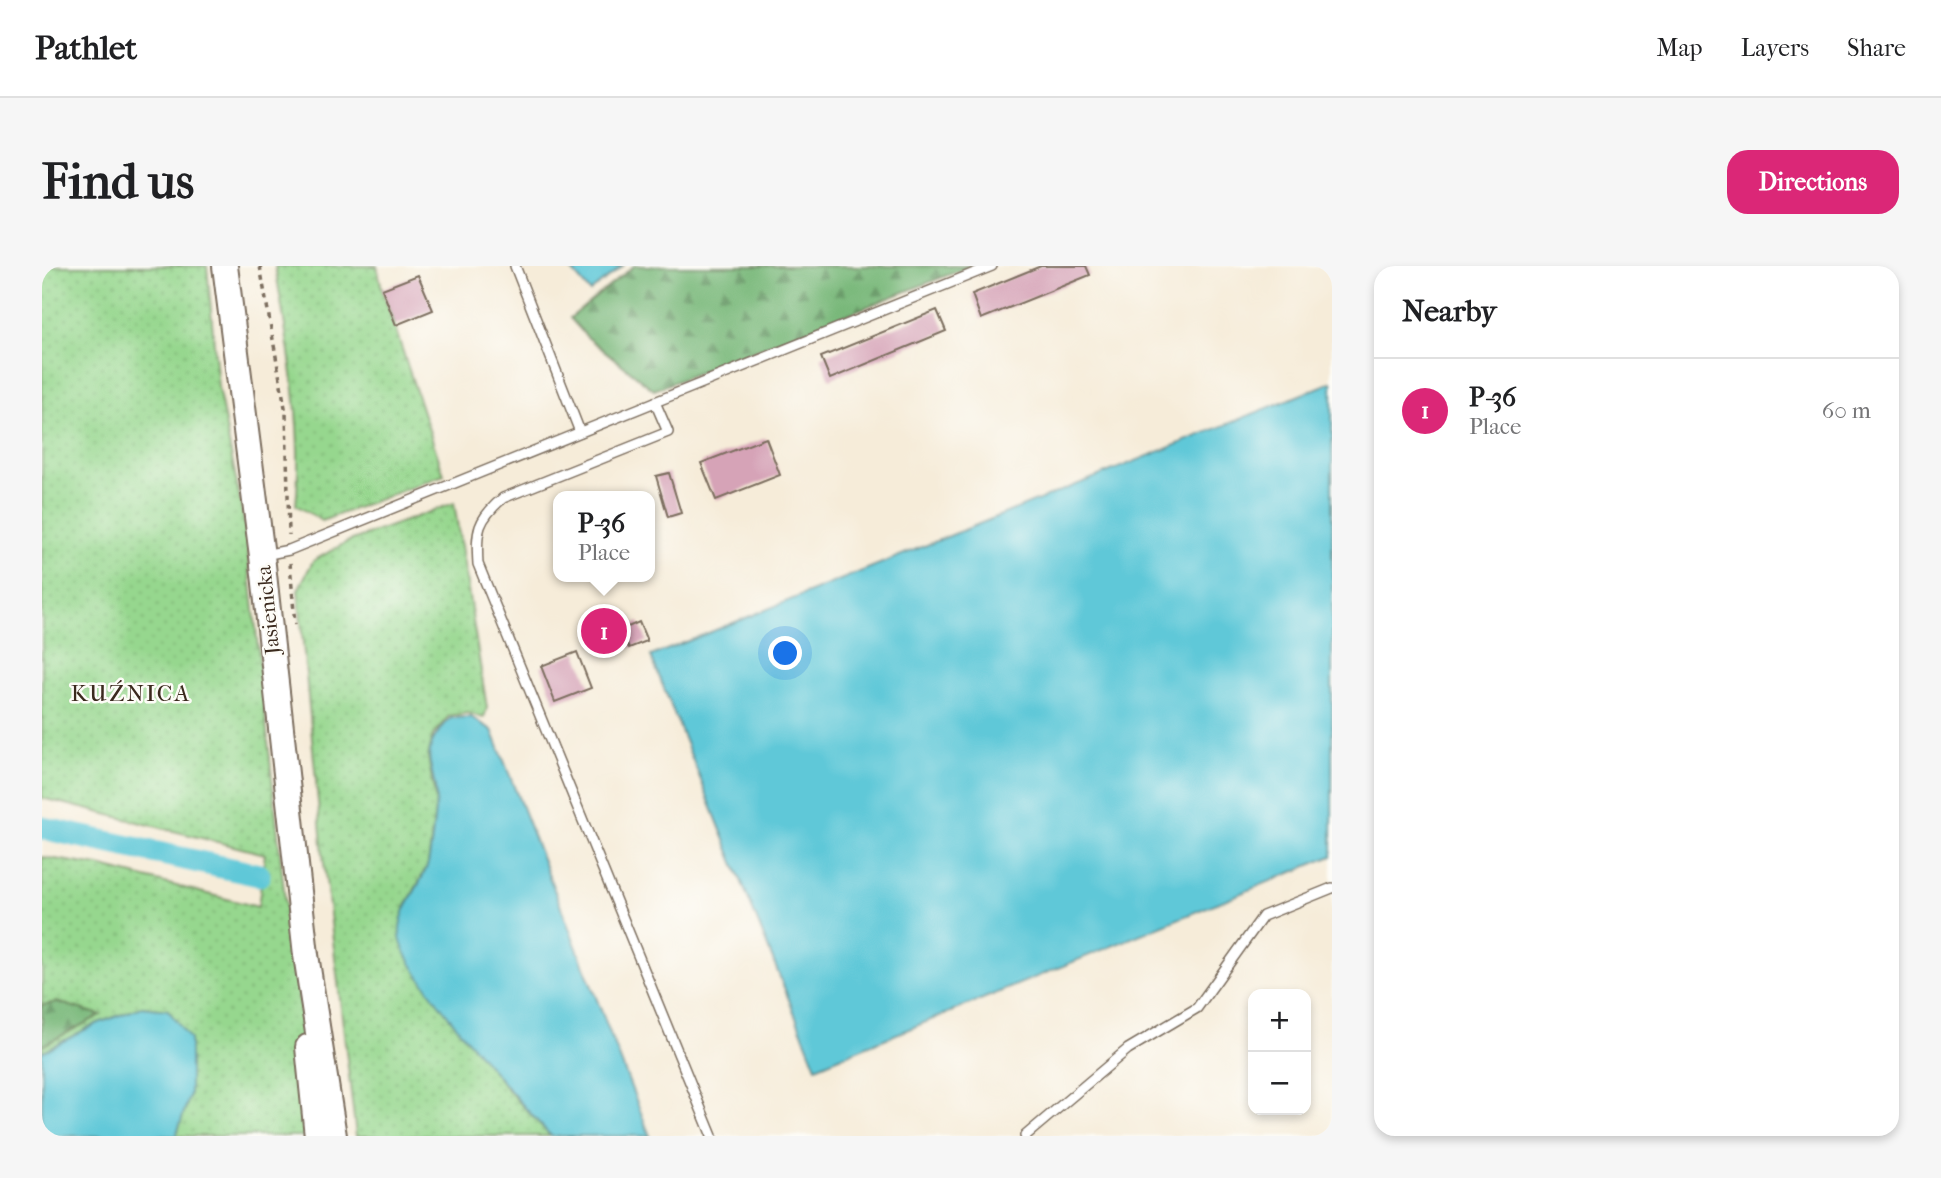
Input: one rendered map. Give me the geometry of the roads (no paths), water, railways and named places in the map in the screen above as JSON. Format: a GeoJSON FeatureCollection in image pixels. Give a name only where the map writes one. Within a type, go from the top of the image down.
{"type":"FeatureCollection","features":[{"type":"Feature","properties":{"kind":"main road","name":"Jasienicka"},"geometry":{"type":"LineString","coordinates":[[225,266],[262,556],[306,955],[334,1136]]}},
{"type":"Feature","properties":{"kind":"main road","name":"Jasienicka"},"geometry":{"type":"LineString","coordinates":[[306,955],[309,1059],[317,1136]]}},
{"type":"Feature","properties":{"kind":"lane"},"geometry":{"type":"LineString","coordinates":[[515,266],[580,432]]}},
{"type":"Feature","properties":{"kind":"lane"},"geometry":{"type":"LineString","coordinates":[[262,556],[289,550],[992,266]]}},
{"type":"Feature","properties":{"kind":"lane"},"geometry":{"type":"LineString","coordinates":[[655,402],[668,432],[503,498],[483,515],[477,539],[478,565],[712,1136]]}},
{"type":"Feature","properties":{"kind":"lane"},"geometry":{"type":"LineString","coordinates":[[1025,1136],[1128,1049],[1197,1008],[1263,916],[1332,888]]}},
{"type":"Feature","properties":{"kind":"water"},"geometry":{"type":"Polygon","coordinates":[[[568,266],[623,266],[590,292],[568,266]]]}},
{"type":"Feature","properties":{"kind":"water"},"geometry":{"type":"Polygon","coordinates":[[[1332,382],[1332,856],[816,1067],[651,656],[1332,382]]]}},
{"type":"Feature","properties":{"kind":"water"},"geometry":{"type":"Polygon","coordinates":[[[471,717],[492,730],[650,1136],[551,1136],[466,1038],[406,955],[400,937],[402,917],[425,872],[431,843],[436,795],[430,762],[432,743],[451,718],[471,717]]]}},
{"type":"Feature","properties":{"kind":"water"},"geometry":{"type":"Polygon","coordinates":[[[142,1007],[168,1010],[190,1039],[190,1094],[176,1136],[42,1136],[42,1052],[96,1024],[142,1007]]]}},
{"type":"Feature","properties":{"kind":"waterway"},"geometry":{"type":"LineString","coordinates":[[42,828],[259,875]]}},
{"type":"Feature","properties":{"kind":"place","name":"P-36"},"geometry":{"type":"Point","coordinates":[604,631]}},
{"type":"Feature","properties":{"kind":"district","name":"KUŹNICA"},"geometry":{"type":"Point","coordinates":[131,693]}}]}
